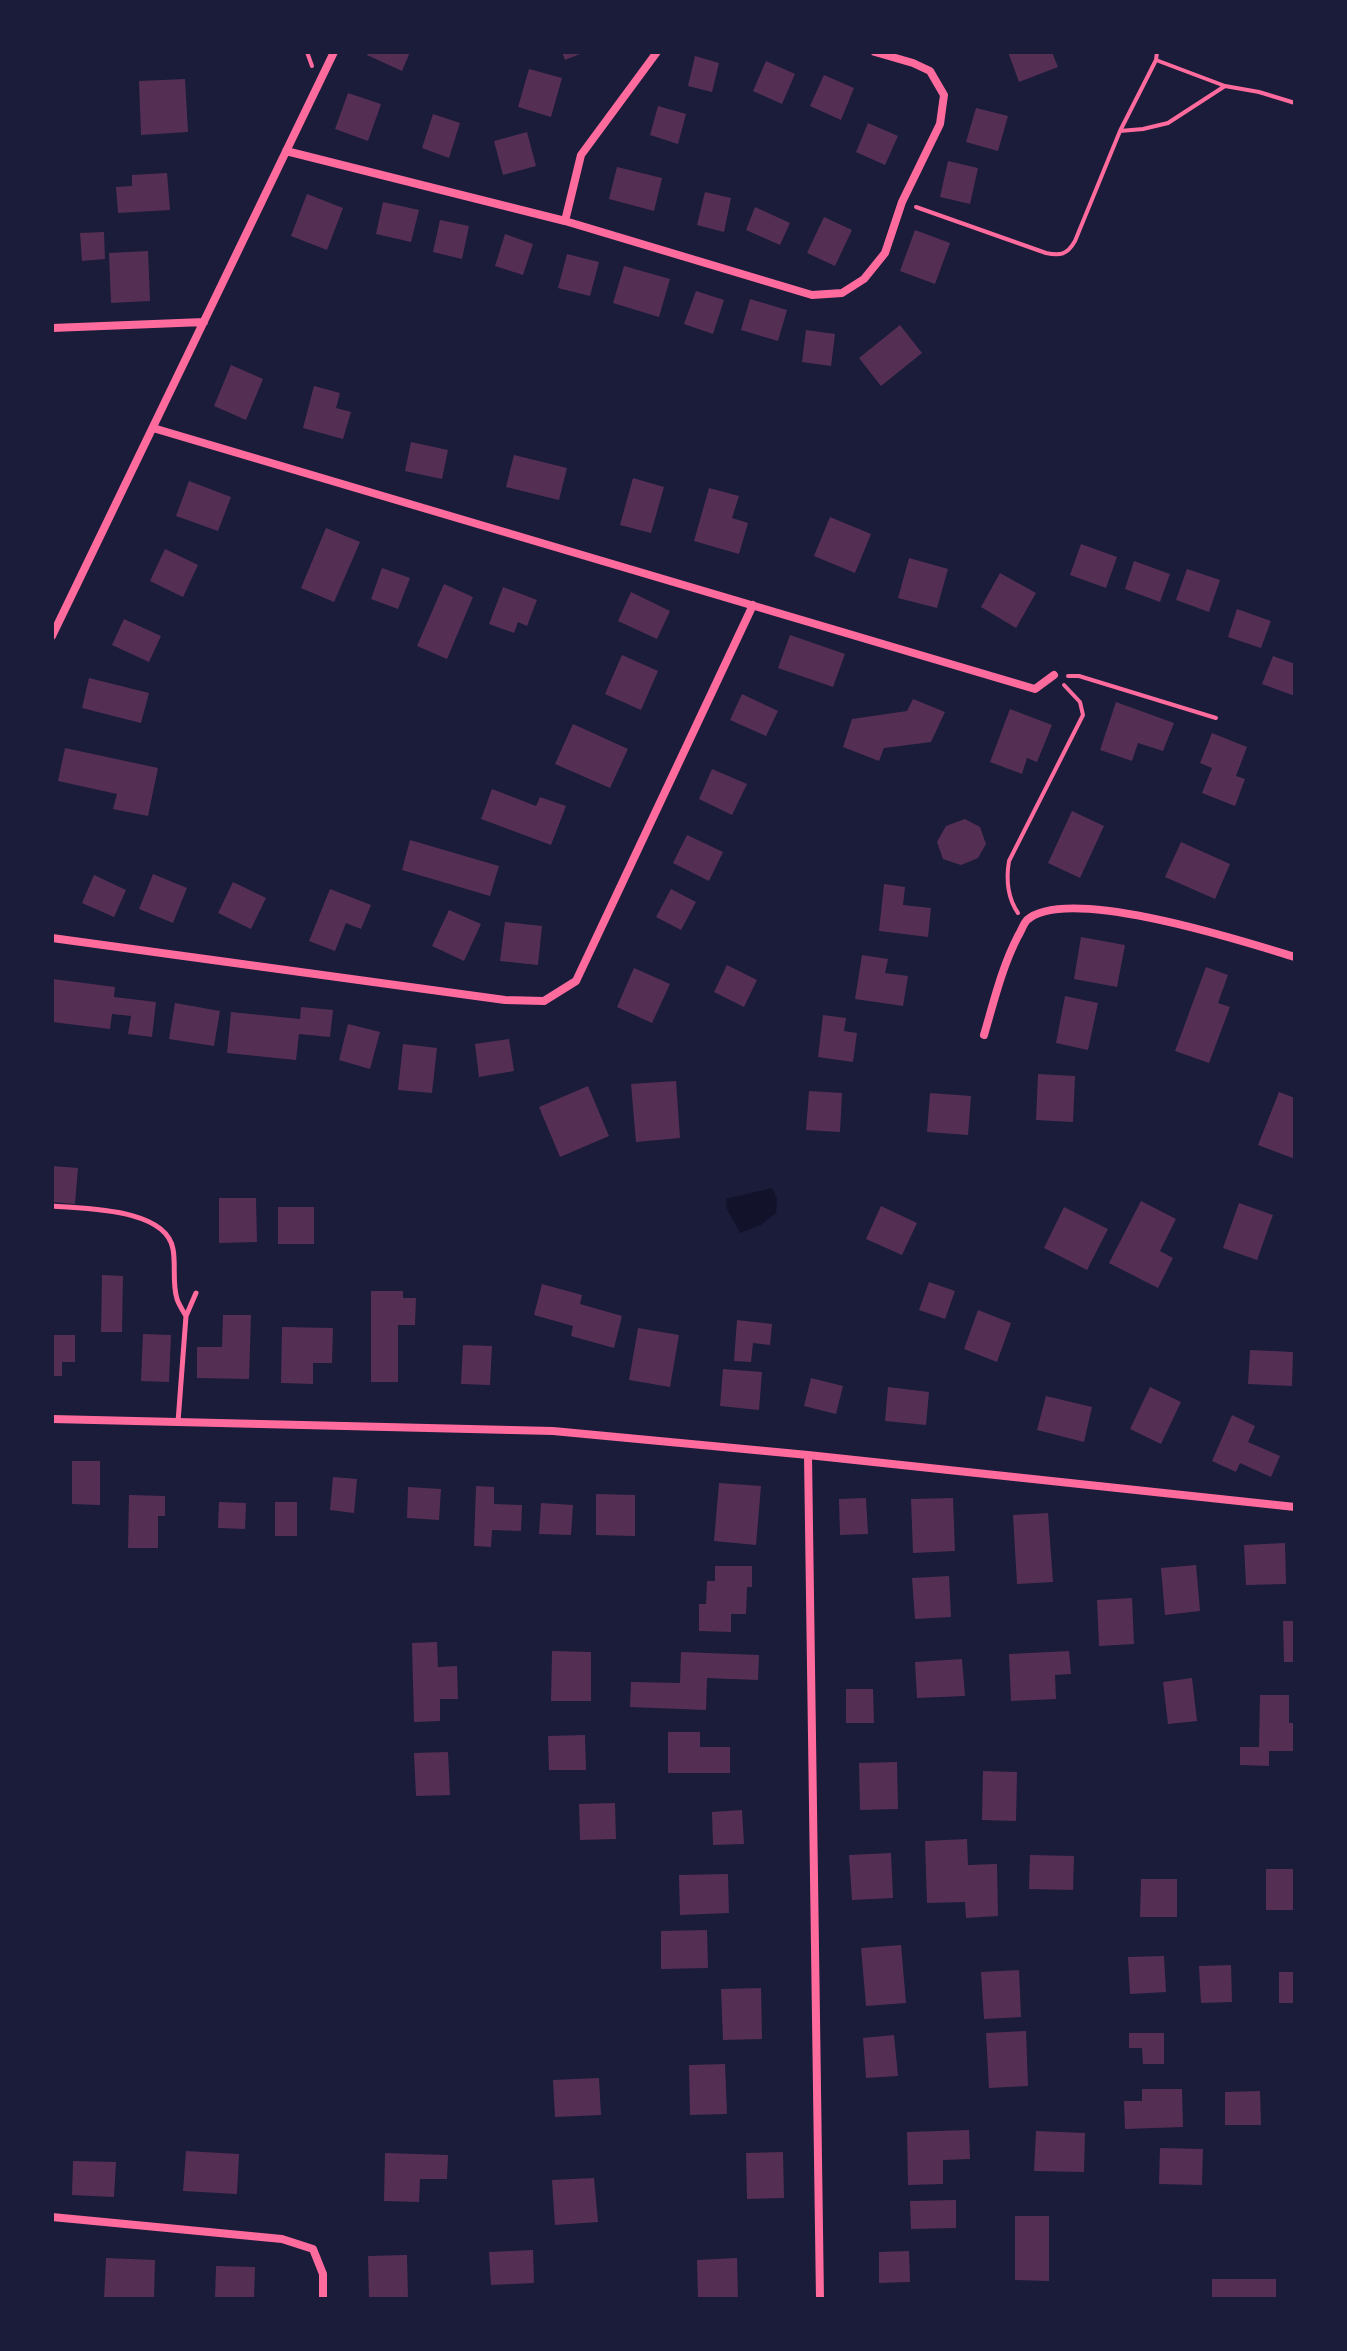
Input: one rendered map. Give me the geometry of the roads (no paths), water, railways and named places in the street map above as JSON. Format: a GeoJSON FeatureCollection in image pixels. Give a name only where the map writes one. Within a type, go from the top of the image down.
{"type":"FeatureCollection","features":[{"type":"Feature","properties":{"kind":"street"},"geometry":{"type":"LineString","coordinates":[[52,636],[334,52]]}},
{"type":"Feature","properties":{"kind":"street"},"geometry":{"type":"LineString","coordinates":[[565,221],[581,155],[657,52]]}},
{"type":"Feature","properties":{"kind":"street"},"geometry":{"type":"LineString","coordinates":[[286,151],[565,221],[812,295],[842,293],[864,279],[885,253],[902,202],[940,124],[944,95],[930,71],[875,52]]}},
{"type":"Feature","properties":{"kind":"street"},"geometry":{"type":"LineString","coordinates":[[52,328],[204,322]]}},
{"type":"Feature","properties":{"kind":"street"},"geometry":{"type":"LineString","coordinates":[[153,428],[1035,689],[1054,675]]}},
{"type":"Feature","properties":{"kind":"street"},"geometry":{"type":"LineString","coordinates":[[52,938],[505,1000],[544,1001],[576,981],[753,605]]}},
{"type":"Feature","properties":{"kind":"street"},"geometry":{"type":"LineString","coordinates":[[984,1035],[1006,959],[1026,921],[1046,910],[1127,913],[1208,931],[1295,957]]}},
{"type":"Feature","properties":{"kind":"street"},"geometry":{"type":"LineString","coordinates":[[52,1419],[553,1431],[1295,1507]]}},
{"type":"Feature","properties":{"kind":"street"},"geometry":{"type":"LineString","coordinates":[[808,1455],[820,2299]]}},
{"type":"Feature","properties":{"kind":"street"},"geometry":{"type":"LineString","coordinates":[[52,2217],[282,2239],[313,2249],[323,2274],[323,2299]]}},
{"type":"Feature","properties":{"kind":"lane"},"geometry":{"type":"LineString","coordinates":[[52,1206],[119,1212],[165,1231],[174,1253],[177,1299],[186,1316]]}},
{"type":"Feature","properties":{"kind":"lane"},"geometry":{"type":"LineString","coordinates":[[178,1422],[186,1316],[196,1293]]}}]}
